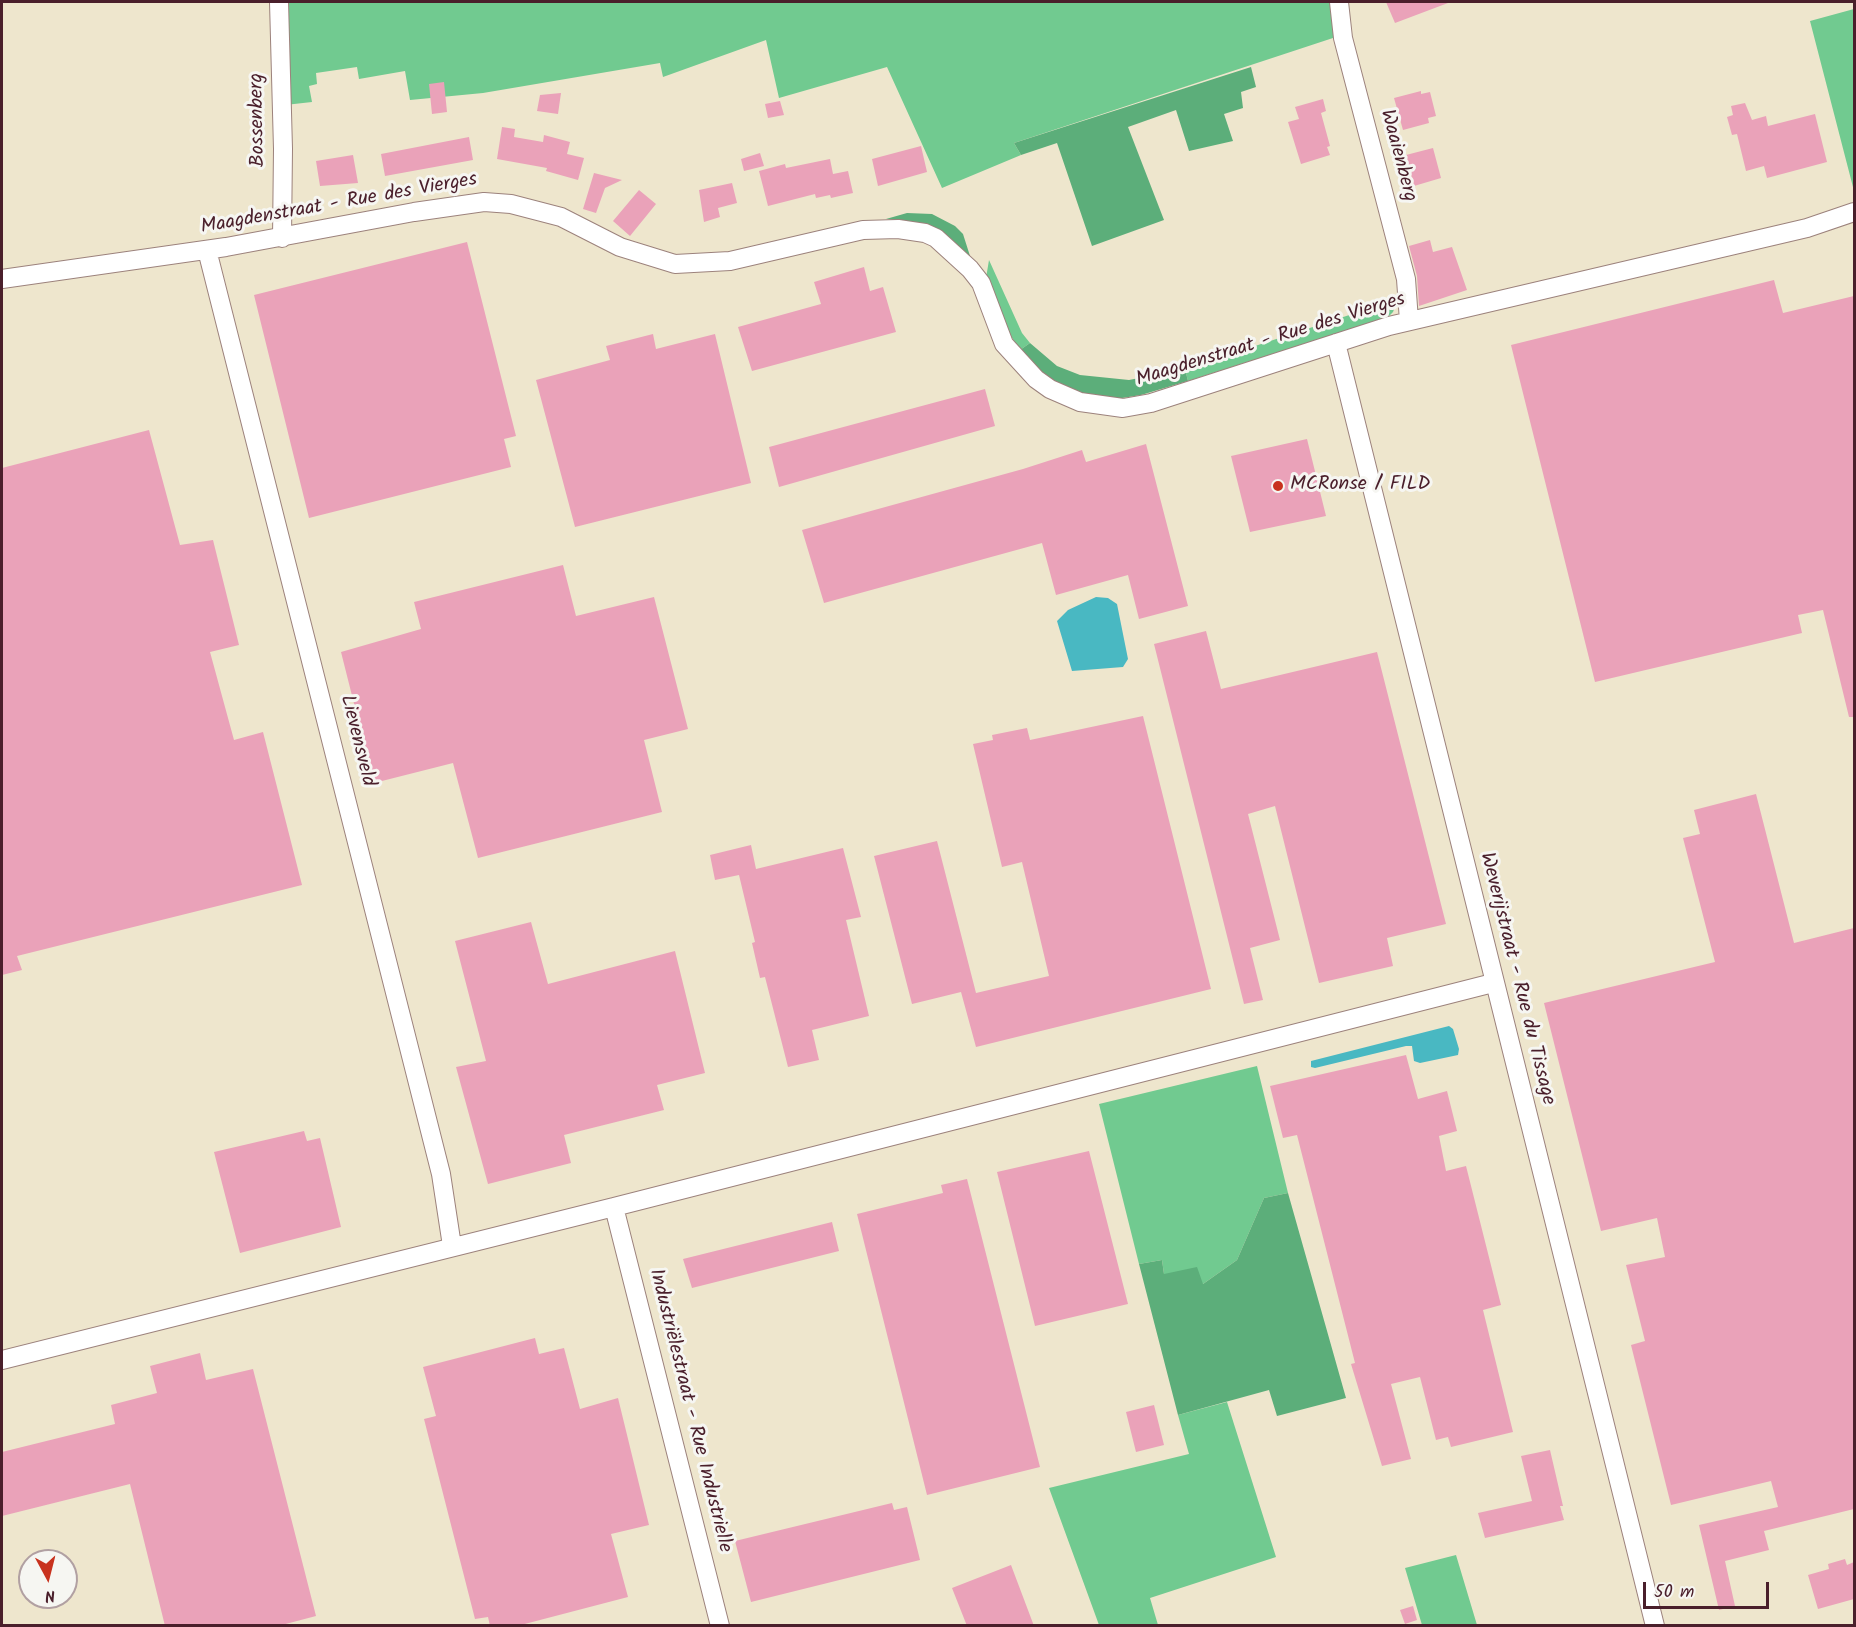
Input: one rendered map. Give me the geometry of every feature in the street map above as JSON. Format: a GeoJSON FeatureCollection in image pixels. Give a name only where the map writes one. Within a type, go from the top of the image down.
{"type":"FeatureCollection","features":[{"type":"Feature","properties":{"kind":"street","name":"Bossenberg"},"geometry":{"type":"LineString","coordinates":[[279,2],[284,149],[282,238]]}},
{"type":"Feature","properties":{"kind":"street","name":"Waaienberg"},"geometry":{"type":"LineString","coordinates":[[1338,2],[1343,38],[1406,279],[1409,321]]}},
{"type":"Feature","properties":{"kind":"street","name":"Maagdenstraat - Rue des Vierges"},"geometry":{"type":"LineString","coordinates":[[2,279],[207,250],[433,209],[491,202],[525,206],[561,217],[620,247],[675,264],[745,259],[863,230],[898,229],[925,233],[953,252],[976,277],[1004,344],[1036,379],[1050,389],[1080,402],[1110,407],[1151,403],[1409,321],[1807,228],[1854,212]]}},
{"type":"Feature","properties":{"kind":"street","name":"Lievensveld"},"geometry":{"type":"LineString","coordinates":[[207,250],[441,1174],[452,1246]]}},
{"type":"Feature","properties":{"kind":"street","name":"Weverijstraat - Rue du Tissage"},"geometry":{"type":"LineString","coordinates":[[1336,343],[1493,983],[1655,1626]]}},
{"type":"Feature","properties":{"kind":"street"},"geometry":{"type":"LineString","coordinates":[[2,1360],[1493,983]]}},
{"type":"Feature","properties":{"kind":"street","name":"Industriëlestraat - Rue Industrielle"},"geometry":{"type":"LineString","coordinates":[[614,1207],[720,1626]]}},
{"type":"Feature","properties":{"kind":"green space"},"geometry":{"type":"Polygon","coordinates":[[[282,2],[1333,2],[1336,37],[1014,143],[1021,155],[942,188],[887,67],[779,98],[766,40],[663,77],[660,63],[483,93],[410,100],[405,71],[359,79],[357,67],[316,73],[317,84],[309,86],[312,102],[285,105],[282,2]]]}},
{"type":"Feature","properties":{"kind":"green space"},"geometry":{"type":"Polygon","coordinates":[[[1854,9],[1854,191],[1810,21],[1854,9]]]}},
{"type":"Feature","properties":{"kind":"green space"},"geometry":{"type":"Polygon","coordinates":[[[1251,67],[1256,87],[1241,92],[1243,108],[1224,114],[1233,141],[1189,151],[1176,110],[1128,127],[1164,220],[1092,246],[1057,143],[1021,155],[1014,143],[1251,67]]]}},
{"type":"Feature","properties":{"kind":"green space"},"geometry":{"type":"Polygon","coordinates":[[[907,213],[932,214],[955,226],[963,234],[970,256],[967,258],[931,231],[912,222],[886,219],[907,213]]]}},
{"type":"Feature","properties":{"kind":"green space"},"geometry":{"type":"Polygon","coordinates":[[[989,260],[1022,333],[1030,343],[1020,350],[1005,327],[986,278],[989,260]]]}},
{"type":"Feature","properties":{"kind":"green space"},"geometry":{"type":"Polygon","coordinates":[[[1398,299],[1393,312],[1388,317],[1188,381],[1185,369],[1398,299]]]}},
{"type":"Feature","properties":{"kind":"green space"},"geometry":{"type":"Polygon","coordinates":[[[1030,343],[1057,366],[1080,375],[1129,380],[1185,369],[1188,381],[1141,395],[1116,399],[1085,395],[1042,377],[1020,350],[1030,343]]]}},
{"type":"Feature","properties":{"kind":"green space"},"geometry":{"type":"Polygon","coordinates":[[[1257,1066],[1288,1193],[1264,1198],[1237,1260],[1203,1284],[1164,1274],[1162,1260],[1139,1264],[1099,1104],[1257,1066]]]}},
{"type":"Feature","properties":{"kind":"green space"},"geometry":{"type":"Polygon","coordinates":[[[1288,1193],[1346,1398],[1277,1416],[1269,1390],[1178,1415],[1139,1264],[1162,1260],[1164,1274],[1197,1267],[1203,1284],[1237,1260],[1264,1198],[1288,1193]]]}},
{"type":"Feature","properties":{"kind":"green space"},"geometry":{"type":"Polygon","coordinates":[[[1227,1402],[1276,1557],[1150,1598],[1158,1625],[1099,1625],[1049,1488],[1189,1454],[1178,1415],[1227,1402]]]}},
{"type":"Feature","properties":{"kind":"green space"},"geometry":{"type":"Polygon","coordinates":[[[1456,1555],[1477,1625],[1422,1625],[1405,1568],[1456,1555]]]}},
{"type":"Feature","properties":{"kind":"water"},"geometry":{"type":"Polygon","coordinates":[[[1096,597],[1108,598],[1117,604],[1128,659],[1123,667],[1072,671],[1057,621],[1068,610],[1096,597]]]}},
{"type":"Feature","properties":{"kind":"water"},"geometry":{"type":"Polygon","coordinates":[[[1449,1026],[1453,1029],[1459,1049],[1458,1055],[1420,1063],[1414,1061],[1412,1046],[1406,1046],[1315,1068],[1311,1067],[1311,1061],[1449,1026]]]}},
{"type":"Feature","properties":{"kind":"building"},"geometry":{"type":"Polygon","coordinates":[[[1386,2],[1447,2],[1448,3],[1395,23],[1386,2]]]}},
{"type":"Feature","properties":{"kind":"building"},"geometry":{"type":"Polygon","coordinates":[[[444,82],[447,112],[432,114],[429,84],[444,82]]]}},
{"type":"Feature","properties":{"kind":"building"},"geometry":{"type":"Polygon","coordinates":[[[1421,91],[1421,94],[1430,92],[1436,116],[1428,118],[1429,123],[1403,130],[1394,98],[1421,91]]]}},
{"type":"Feature","properties":{"kind":"building"},"geometry":{"type":"Polygon","coordinates":[[[561,93],[558,114],[537,111],[540,95],[561,93]]]}},
{"type":"Feature","properties":{"kind":"building"},"geometry":{"type":"Polygon","coordinates":[[[1323,99],[1326,111],[1321,113],[1330,146],[1327,147],[1330,155],[1301,164],[1288,122],[1299,119],[1295,107],[1323,99]]]}},
{"type":"Feature","properties":{"kind":"building"},"geometry":{"type":"Polygon","coordinates":[[[780,101],[784,115],[768,118],[765,104],[780,101]]]}},
{"type":"Feature","properties":{"kind":"building"},"geometry":{"type":"Polygon","coordinates":[[[1745,103],[1752,120],[1766,116],[1768,126],[1815,114],[1827,162],[1767,178],[1764,166],[1746,171],[1737,134],[1732,135],[1727,117],[1733,115],[1731,106],[1745,103]]]}},
{"type":"Feature","properties":{"kind":"building"},"geometry":{"type":"Polygon","coordinates":[[[502,127],[515,129],[514,137],[543,142],[544,135],[570,142],[567,154],[584,158],[578,180],[546,171],[547,168],[497,159],[502,127]]]}},
{"type":"Feature","properties":{"kind":"building"},"geometry":{"type":"Polygon","coordinates":[[[469,137],[473,160],[385,176],[381,154],[469,137]]]}},
{"type":"Feature","properties":{"kind":"building"},"geometry":{"type":"Polygon","coordinates":[[[921,146],[927,172],[878,186],[872,159],[921,146]]]}},
{"type":"Feature","properties":{"kind":"building"},"geometry":{"type":"Polygon","coordinates":[[[1433,148],[1441,178],[1414,186],[1406,155],[1433,148]]]}},
{"type":"Feature","properties":{"kind":"building"},"geometry":{"type":"Polygon","coordinates":[[[760,153],[764,166],[744,171],[741,159],[760,153]]]}},
{"type":"Feature","properties":{"kind":"building"},"geometry":{"type":"Polygon","coordinates":[[[353,155],[358,183],[320,186],[316,161],[353,155]]]}},
{"type":"Feature","properties":{"kind":"building"},"geometry":{"type":"Polygon","coordinates":[[[830,159],[833,174],[848,171],[853,193],[831,198],[830,195],[816,198],[815,194],[768,206],[759,171],[785,164],[786,168],[830,159]]]}},
{"type":"Feature","properties":{"kind":"building"},"geometry":{"type":"Polygon","coordinates":[[[594,173],[622,180],[605,188],[596,213],[583,209],[594,173]]]}},
{"type":"Feature","properties":{"kind":"building"},"geometry":{"type":"Polygon","coordinates":[[[732,183],[737,203],[718,208],[720,217],[704,222],[699,190],[732,183]]]}},
{"type":"Feature","properties":{"kind":"building"},"geometry":{"type":"Polygon","coordinates":[[[639,190],[656,204],[630,236],[613,221],[639,190]]]}},
{"type":"Feature","properties":{"kind":"building"},"geometry":{"type":"Polygon","coordinates":[[[1430,240],[1433,252],[1452,247],[1467,290],[1419,306],[1417,276],[1409,246],[1430,240]]]}},
{"type":"Feature","properties":{"kind":"building"},"geometry":{"type":"Polygon","coordinates":[[[467,242],[516,436],[504,439],[511,467],[309,518],[254,295],[467,242]]]}},
{"type":"Feature","properties":{"kind":"building"},"geometry":{"type":"Polygon","coordinates":[[[864,267],[870,291],[883,287],[896,332],[752,371],[738,327],[821,304],[814,282],[864,267]]]}},
{"type":"Feature","properties":{"kind":"building"},"geometry":{"type":"Polygon","coordinates":[[[1774,280],[1783,313],[1854,296],[1854,717],[1849,717],[1823,610],[1798,615],[1802,633],[1595,682],[1511,345],[1774,280]]]}},
{"type":"Feature","properties":{"kind":"building"},"geometry":{"type":"Polygon","coordinates":[[[653,334],[656,349],[715,334],[751,483],[575,527],[536,380],[610,360],[606,346],[653,334]]]}},
{"type":"Feature","properties":{"kind":"building"},"geometry":{"type":"Polygon","coordinates":[[[985,389],[995,426],[779,487],[769,447],[985,389]]]}},
{"type":"Feature","properties":{"kind":"building"},"geometry":{"type":"Polygon","coordinates":[[[149,430],[180,545],[213,540],[239,645],[210,652],[234,740],[263,732],[302,885],[17,956],[22,970],[2,975],[2,468],[149,430]]]}},
{"type":"Feature","properties":{"kind":"building","name":"MCRonse / FILD"},"geometry":{"type":"Polygon","coordinates":[[[1307,439],[1326,516],[1250,532],[1231,456],[1307,439]]]}},
{"type":"Feature","properties":{"kind":"building"},"geometry":{"type":"Polygon","coordinates":[[[1146,444],[1188,606],[1139,619],[1128,575],[1056,595],[1042,543],[824,603],[802,530],[1023,469],[1082,450],[1086,462],[1146,444]]]}},
{"type":"Feature","properties":{"kind":"building"},"geometry":{"type":"Polygon","coordinates":[[[563,565],[576,616],[654,597],[688,729],[644,740],[662,812],[478,858],[453,763],[374,783],[341,652],[421,629],[414,602],[563,565]]]}},
{"type":"Feature","properties":{"kind":"building"},"geometry":{"type":"Polygon","coordinates":[[[1206,631],[1221,689],[1377,652],[1446,924],[1387,938],[1393,966],[1319,983],[1275,806],[1248,814],[1280,940],[1250,948],[1263,1000],[1244,1004],[1154,644],[1206,631]]]}},
{"type":"Feature","properties":{"kind":"building"},"geometry":{"type":"Polygon","coordinates":[[[1143,716],[1211,989],[976,1047],[961,992],[912,1004],[874,856],[937,841],[976,993],[1049,976],[1022,862],[1002,867],[973,744],[993,740],[992,735],[1027,728],[1030,740],[1143,716]]]}},
{"type":"Feature","properties":{"kind":"building"},"geometry":{"type":"Polygon","coordinates":[[[1756,794],[1794,943],[1854,928],[1854,1509],[1764,1531],[1769,1550],[1725,1561],[1735,1606],[1719,1610],[1699,1525],[1778,1507],[1771,1481],[1671,1505],[1631,1345],[1645,1341],[1626,1265],[1665,1257],[1657,1218],[1601,1231],[1544,1003],[1715,962],[1683,838],[1700,834],[1694,810],[1756,794]]]}},
{"type":"Feature","properties":{"kind":"building"},"geometry":{"type":"Polygon","coordinates":[[[751,845],[756,869],[843,848],[861,917],[846,920],[869,1016],[812,1030],[819,1060],[788,1067],[765,977],[760,978],[752,943],[755,942],[739,875],[715,880],[710,855],[751,845]]]}},
{"type":"Feature","properties":{"kind":"building"},"geometry":{"type":"Polygon","coordinates":[[[531,922],[548,984],[675,951],[705,1073],[657,1085],[664,1110],[564,1135],[571,1163],[488,1184],[456,1067],[486,1061],[455,941],[531,922]]]}},
{"type":"Feature","properties":{"kind":"building"},"geometry":{"type":"Polygon","coordinates":[[[1406,1055],[1418,1099],[1447,1091],[1457,1131],[1439,1136],[1446,1171],[1466,1166],[1501,1305],[1483,1310],[1513,1432],[1451,1447],[1448,1437],[1436,1440],[1420,1377],[1391,1384],[1411,1459],[1382,1466],[1351,1364],[1355,1363],[1297,1135],[1283,1138],[1270,1086],[1406,1055]]]}},
{"type":"Feature","properties":{"kind":"building"},"geometry":{"type":"Polygon","coordinates":[[[304,1131],[307,1141],[320,1138],[341,1227],[240,1253],[214,1152],[304,1131]]]}},
{"type":"Feature","properties":{"kind":"building"},"geometry":{"type":"Polygon","coordinates":[[[1089,1151],[1128,1304],[1035,1326],[997,1172],[1089,1151]]]}},
{"type":"Feature","properties":{"kind":"building"},"geometry":{"type":"Polygon","coordinates":[[[967,1179],[1040,1467],[927,1495],[857,1214],[943,1193],[941,1185],[967,1179]]]}},
{"type":"Feature","properties":{"kind":"building"},"geometry":{"type":"Polygon","coordinates":[[[832,1222],[839,1251],[692,1288],[683,1259],[832,1222]]]}},
{"type":"Feature","properties":{"kind":"building"},"geometry":{"type":"Polygon","coordinates":[[[535,1338],[539,1354],[564,1348],[580,1409],[618,1398],[649,1525],[611,1534],[628,1597],[517,1626],[490,1626],[488,1617],[475,1619],[424,1419],[436,1416],[423,1367],[535,1338]]]}},
{"type":"Feature","properties":{"kind":"building"},"geometry":{"type":"Polygon","coordinates":[[[200,1353],[206,1380],[253,1369],[316,1616],[278,1626],[165,1626],[130,1484],[2,1516],[2,1452],[115,1424],[111,1405],[157,1393],[150,1366],[200,1353]]]}},
{"type":"Feature","properties":{"kind":"building"},"geometry":{"type":"Polygon","coordinates":[[[1154,1405],[1164,1445],[1136,1452],[1126,1412],[1154,1405]]]}},
{"type":"Feature","properties":{"kind":"building"},"geometry":{"type":"Polygon","coordinates":[[[1550,1450],[1564,1520],[1485,1538],[1478,1513],[1532,1501],[1521,1456],[1550,1450]]]}},
{"type":"Feature","properties":{"kind":"building"},"geometry":{"type":"Polygon","coordinates":[[[892,1503],[894,1510],[907,1507],[920,1560],[751,1602],[735,1541],[892,1503]]]}},
{"type":"Feature","properties":{"kind":"building"},"geometry":{"type":"Polygon","coordinates":[[[1845,1559],[1847,1565],[1854,1562],[1854,1599],[1818,1609],[1808,1575],[1829,1569],[1828,1564],[1845,1559]]]}},
{"type":"Feature","properties":{"kind":"building"},"geometry":{"type":"Polygon","coordinates":[[[1011,1565],[1034,1626],[967,1626],[952,1588],[1011,1565]]]}},
{"type":"Feature","properties":{"kind":"building"},"geometry":{"type":"Polygon","coordinates":[[[1413,1606],[1417,1620],[1405,1624],[1400,1610],[1413,1606]]]}},
{"type":"Feature","properties":{"kind":"place","name":"MCRonse / FILD"},"geometry":{"type":"Point","coordinates":[1278,486]}}]}
